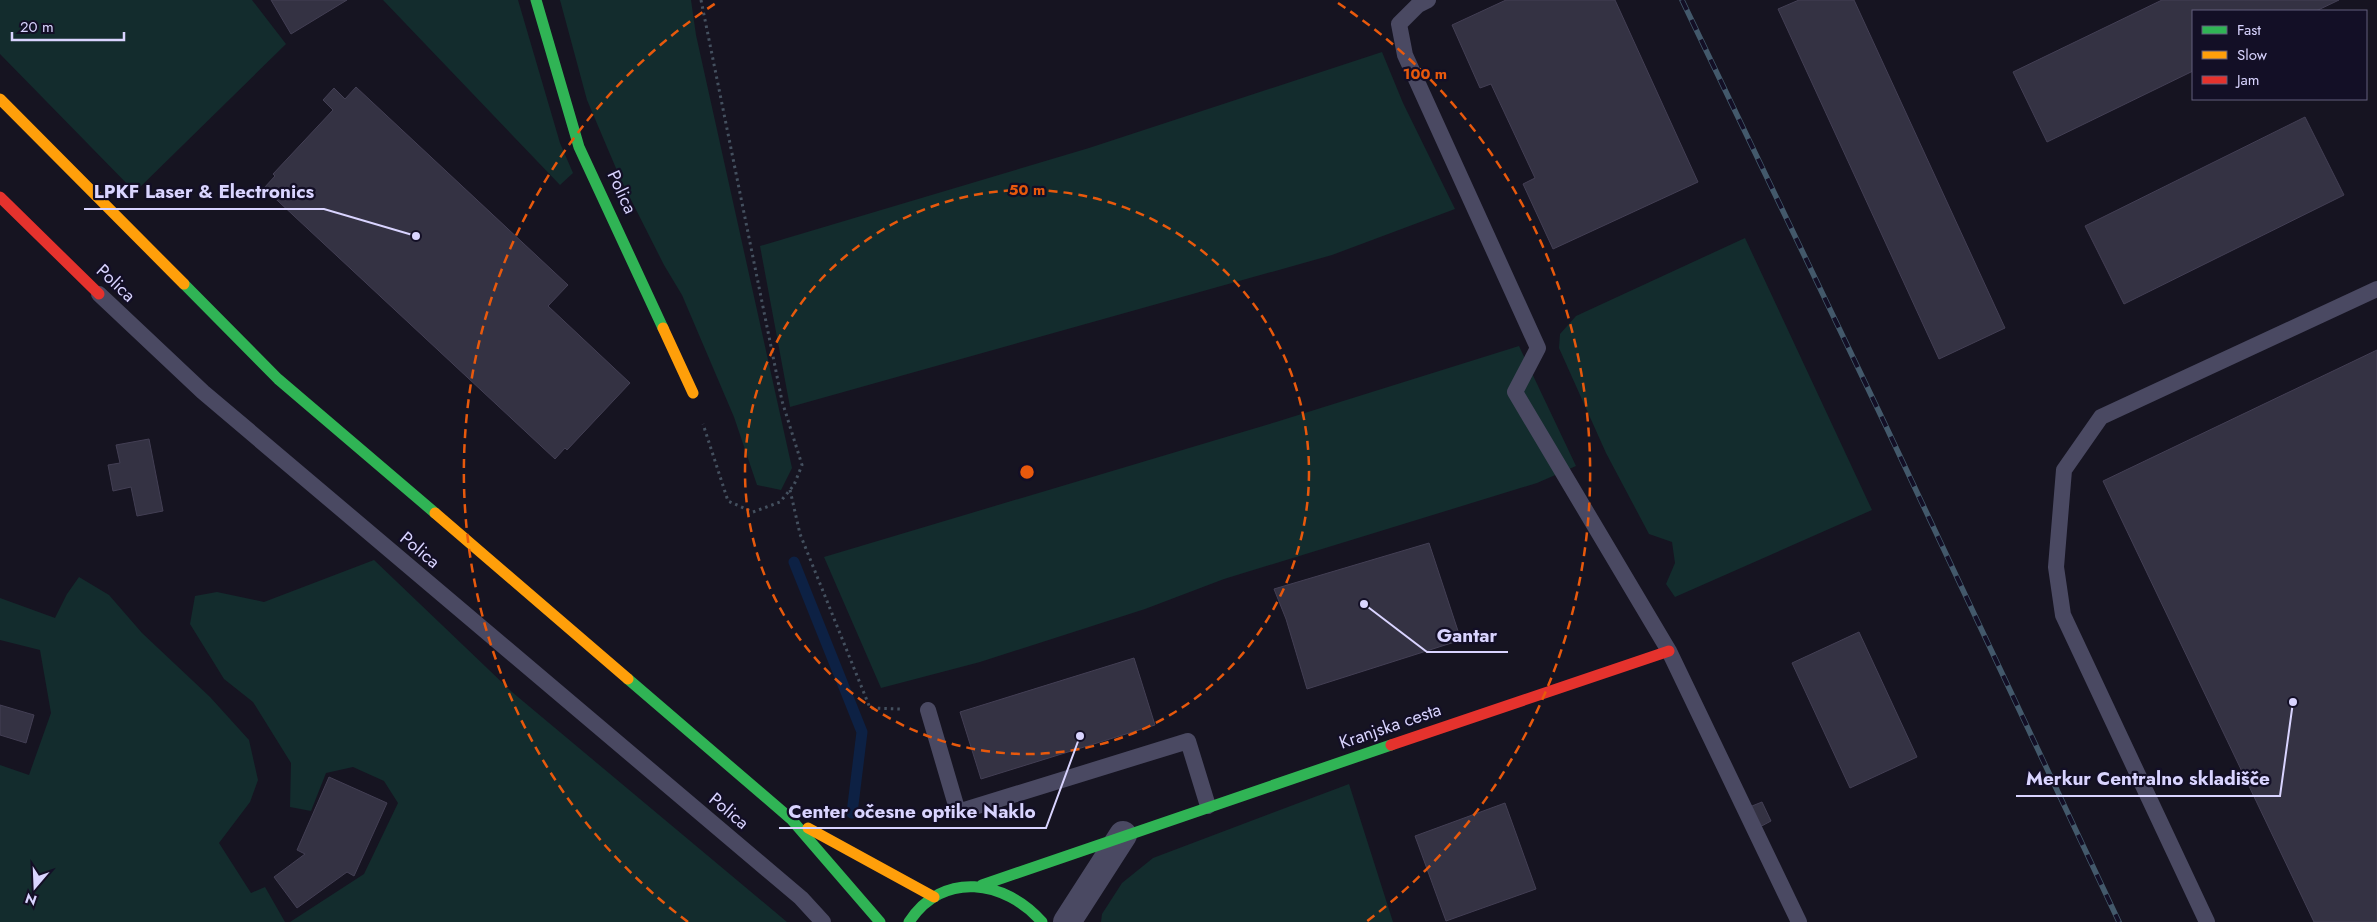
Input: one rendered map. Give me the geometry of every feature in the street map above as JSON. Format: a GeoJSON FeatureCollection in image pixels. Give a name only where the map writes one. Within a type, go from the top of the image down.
{"type":"FeatureCollection","features":[{"type":"Feature","properties":{"kind":"main road","name":"Polica"},"geometry":{"type":"LineString","coordinates":[[536,0],[579,147],[693,393]]}},
{"type":"Feature","properties":{"kind":"main road"},"geometry":{"type":"LineString","coordinates":[[0,99],[278,379],[791,819],[880,922]]}},
{"type":"Feature","properties":{"kind":"main road","name":"Polica"},"geometry":{"type":"LineString","coordinates":[[0,197],[99,294]]}},
{"type":"Feature","properties":{"kind":"main road","name":"Kranjska cesta"},"geometry":{"type":"LineString","coordinates":[[982,885],[1208,806],[1669,651]]}},
{"type":"Feature","properties":{"kind":"main road"},"geometry":{"type":"LineString","coordinates":[[791,819],[934,897]]}},
{"type":"Feature","properties":{"kind":"main road"},"geometry":{"type":"LineString","coordinates":[[909,922],[934,897],[957,887],[982,885],[1001,890],[1019,898],[1034,910],[1042,922]]}},
{"type":"Feature","properties":{"kind":"street"},"geometry":{"type":"LineString","coordinates":[[1067,922],[1123,835]]}},
{"type":"Feature","properties":{"kind":"lane"},"geometry":{"type":"LineString","coordinates":[[1428,0],[1418,5],[1399,24],[1405,55],[1538,348],[1515,392],[1669,651],[1798,922]]}},
{"type":"Feature","properties":{"kind":"lane"},"geometry":{"type":"LineString","coordinates":[[2207,922],[2063,615],[2056,566],[2064,470],[2102,417],[2377,289]]}},
{"type":"Feature","properties":{"kind":"lane","name":"Polica"},"geometry":{"type":"LineString","coordinates":[[99,294],[203,392],[801,898],[823,922]]}},
{"type":"Feature","properties":{"kind":"lane"},"geometry":{"type":"LineString","coordinates":[[928,710],[958,812],[1188,740],[1208,806]]}},
{"type":"Feature","properties":{"kind":"path"},"geometry":{"type":"LineString","coordinates":[[693,393],[728,501],[753,512],[780,502],[790,490],[802,465],[782,401],[701,0]]}},
{"type":"Feature","properties":{"kind":"path"},"geometry":{"type":"LineString","coordinates":[[790,490],[800,534],[870,708],[928,710]]}},
{"type":"Feature","properties":{"kind":"green space"},"geometry":{"type":"Polygon","coordinates":[[[0,0],[252,0],[286,44],[135,192],[0,54],[0,0]]]}},
{"type":"Feature","properties":{"kind":"green space"},"geometry":{"type":"Polygon","coordinates":[[[383,0],[518,0],[560,143],[573,173],[560,185],[383,0]]]}},
{"type":"Feature","properties":{"kind":"green space"},"geometry":{"type":"Polygon","coordinates":[[[560,0],[691,0],[696,35],[792,468],[781,490],[757,485],[734,417],[682,295],[664,265],[621,180],[587,100],[560,0]]]}},
{"type":"Feature","properties":{"kind":"green space"},"geometry":{"type":"Polygon","coordinates":[[[1382,52],[1403,103],[1455,209],[1332,255],[790,407],[760,246],[1089,148],[1382,52]]]}},
{"type":"Feature","properties":{"kind":"green space"},"geometry":{"type":"Polygon","coordinates":[[[1745,238],[1872,510],[1675,597],[1666,584],[1675,563],[1672,542],[1649,534],[1606,453],[1559,348],[1560,334],[1576,316],[1745,238]]]}},
{"type":"Feature","properties":{"kind":"green space"},"geometry":{"type":"Polygon","coordinates":[[[1519,346],[1576,466],[1537,483],[1224,579],[1145,609],[980,662],[881,688],[824,557],[1276,422],[1519,346]]]}},
{"type":"Feature","properties":{"kind":"green space"},"geometry":{"type":"Polygon","coordinates":[[[374,560],[512,692],[787,922],[290,922],[364,874],[398,803],[384,781],[353,767],[326,773],[311,811],[290,807],[291,763],[253,702],[224,679],[190,624],[195,596],[217,592],[264,602],[374,560]]]}},
{"type":"Feature","properties":{"kind":"green space"},"geometry":{"type":"Polygon","coordinates":[[[79,577],[109,595],[142,633],[210,697],[249,740],[258,780],[250,802],[219,843],[251,893],[265,887],[285,922],[0,922],[0,765],[29,775],[51,713],[40,650],[0,640],[0,598],[55,618],[67,594],[79,577]]]}},
{"type":"Feature","properties":{"kind":"green space"},"geometry":{"type":"Polygon","coordinates":[[[1349,784],[1393,922],[1101,922],[1102,914],[1122,883],[1153,858],[1349,784]]]}},
{"type":"Feature","properties":{"kind":"building"},"geometry":{"type":"Polygon","coordinates":[[[271,0],[347,0],[291,34],[271,0]]]}},
{"type":"Feature","properties":{"kind":"building"},"geometry":{"type":"Polygon","coordinates":[[[1506,0],[1615,0],[1698,182],[1553,249],[1523,184],[1535,178],[1491,84],[1480,88],[1452,25],[1506,0]]]}},
{"type":"Feature","properties":{"kind":"building"},"geometry":{"type":"Polygon","coordinates":[[[1799,0],[1854,0],[2005,328],[1939,359],[1778,9],[1799,0]]]}},
{"type":"Feature","properties":{"kind":"building"},"geometry":{"type":"Polygon","coordinates":[[[2162,0],[2339,0],[2318,10],[2192,10],[2192,71],[2047,142],[2013,72],[2162,0]]]}},
{"type":"Feature","properties":{"kind":"building"},"geometry":{"type":"Polygon","coordinates":[[[356,87],[568,285],[548,306],[630,383],[567,450],[565,448],[555,459],[264,188],[275,176],[273,174],[333,110],[323,100],[334,88],[345,99],[356,87]]]}},
{"type":"Feature","properties":{"kind":"building"},"geometry":{"type":"Polygon","coordinates":[[[2305,117],[2344,195],[2124,304],[2085,226],[2305,117]]]}},
{"type":"Feature","properties":{"kind":"building"},"geometry":{"type":"Polygon","coordinates":[[[2377,350],[2377,922],[2314,922],[2103,481],[2377,350]]]}},
{"type":"Feature","properties":{"kind":"building"},"geometry":{"type":"Polygon","coordinates":[[[149,439],[163,511],[137,516],[131,487],[113,491],[108,465],[120,463],[116,445],[149,439]]]}},
{"type":"Feature","properties":{"kind":"building"},"geometry":{"type":"Polygon","coordinates":[[[1429,543],[1461,640],[1307,689],[1286,619],[1274,589],[1429,543]]]}},
{"type":"Feature","properties":{"kind":"building"},"geometry":{"type":"Polygon","coordinates":[[[1859,632],[1917,757],[1850,788],[1792,663],[1859,632]]]}},
{"type":"Feature","properties":{"kind":"building"},"geometry":{"type":"Polygon","coordinates":[[[1134,658],[1155,725],[981,779],[960,712],[1134,658]]]}},
{"type":"Feature","properties":{"kind":"building"},"geometry":{"type":"Polygon","coordinates":[[[0,705],[34,715],[26,743],[0,735],[0,705]]]}},
{"type":"Feature","properties":{"kind":"building"},"geometry":{"type":"Polygon","coordinates":[[[329,777],[387,803],[354,876],[347,872],[297,908],[274,877],[305,854],[297,850],[329,777]]]}},
{"type":"Feature","properties":{"kind":"building"},"geometry":{"type":"Polygon","coordinates":[[[1762,802],[1771,821],[1756,829],[1747,808],[1762,802]]]}},
{"type":"Feature","properties":{"kind":"building"},"geometry":{"type":"Polygon","coordinates":[[[1505,803],[1536,889],[1446,921],[1415,836],[1505,803]]]}},
{"type":"Feature","properties":{"kind":"waterway"},"geometry":{"type":"LineString","coordinates":[[794,562],[862,732],[852,813]]}},
{"type":"Feature","properties":{"kind":"railway"},"geometry":{"type":"LineString","coordinates":[[1682,0],[1883,420],[2119,922]]}},
{"type":"Feature","properties":{"kind":"traffic: fast"},"geometry":{"type":"LineString","coordinates":[[536,0],[579,147],[663,328]]}},
{"type":"Feature","properties":{"kind":"traffic: fast"},"geometry":{"type":"LineString","coordinates":[[184,284],[278,379],[435,513]]}},
{"type":"Feature","properties":{"kind":"traffic: fast"},"geometry":{"type":"LineString","coordinates":[[628,679],[791,819],[880,922]]}},
{"type":"Feature","properties":{"kind":"traffic: fast"},"geometry":{"type":"LineString","coordinates":[[982,885],[1391,745]]}},
{"type":"Feature","properties":{"kind":"traffic: fast"},"geometry":{"type":"LineString","coordinates":[[909,922],[923,905],[939,894],[956,888],[974,887],[993,890],[1010,897],[1027,908],[1042,922]]}},
{"type":"Feature","properties":{"kind":"traffic: slow"},"geometry":{"type":"LineString","coordinates":[[0,99],[184,284]]}},
{"type":"Feature","properties":{"kind":"traffic: slow"},"geometry":{"type":"LineString","coordinates":[[663,328],[693,393]]}},
{"type":"Feature","properties":{"kind":"traffic: slow"},"geometry":{"type":"LineString","coordinates":[[435,513],[628,679]]}},
{"type":"Feature","properties":{"kind":"traffic: slow"},"geometry":{"type":"LineString","coordinates":[[808,828],[934,897]]}},
{"type":"Feature","properties":{"kind":"traffic: jam"},"geometry":{"type":"LineString","coordinates":[[0,197],[99,294]]}},
{"type":"Feature","properties":{"kind":"traffic: jam"},"geometry":{"type":"LineString","coordinates":[[1391,745],[1669,651]]}},
{"type":"Feature","properties":{"kind":"place","name":"LPKF Laser & Electronics"},"geometry":{"type":"Point","coordinates":[416,236]}},
{"type":"Feature","properties":{"kind":"place","name":"Gantar"},"geometry":{"type":"Point","coordinates":[1364,604]}},
{"type":"Feature","properties":{"kind":"place","name":"Merkur Centralno skladišče"},"geometry":{"type":"Point","coordinates":[2293,702]}},
{"type":"Feature","properties":{"kind":"place","name":"Center očesne optike Naklo"},"geometry":{"type":"Point","coordinates":[1080,736]}}]}
